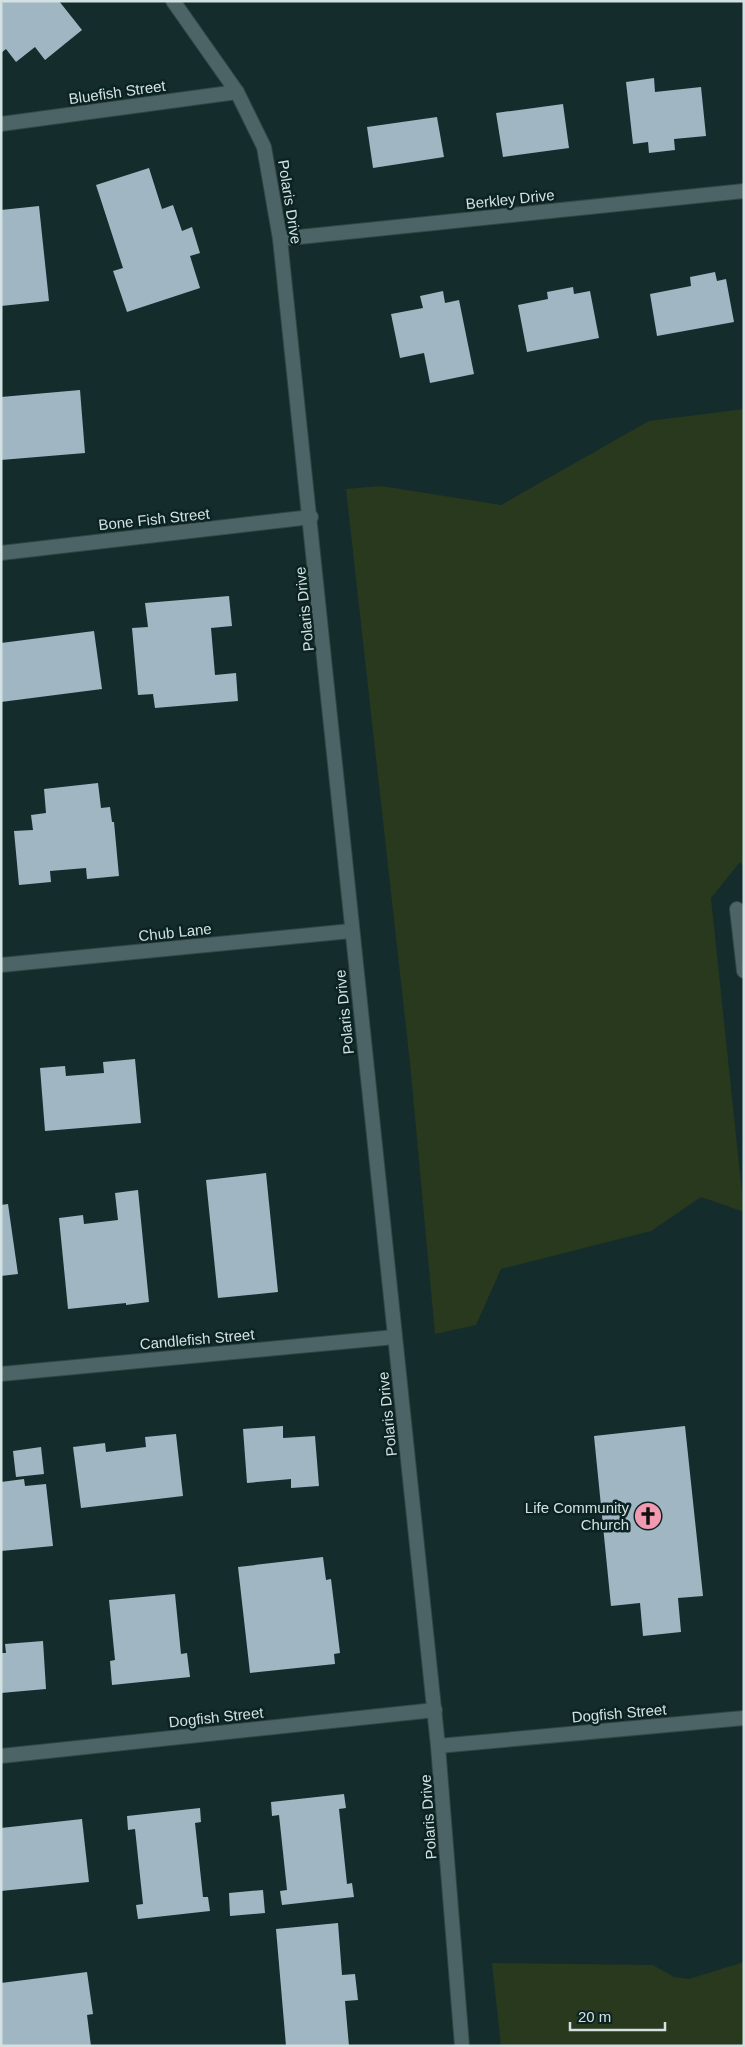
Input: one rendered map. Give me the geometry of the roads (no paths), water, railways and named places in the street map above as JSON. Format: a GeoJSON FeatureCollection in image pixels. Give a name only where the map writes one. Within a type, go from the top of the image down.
{"type":"FeatureCollection","features":[{"type":"Feature","properties":{"kind":"street","name":"Polaris Drive"},"geometry":{"type":"LineString","coordinates":[[173,1],[237,92],[264,147],[280,239],[311,518],[351,931],[438,1746],[462,2046]]}},
{"type":"Feature","properties":{"kind":"street","name":"Bluefish Street"},"geometry":{"type":"LineString","coordinates":[[1,124],[237,92]]}},
{"type":"Feature","properties":{"kind":"street","name":"Berkley Drive"},"geometry":{"type":"LineString","coordinates":[[280,239],[744,191]]}},
{"type":"Feature","properties":{"kind":"street","name":"Bone Fish Street"},"geometry":{"type":"LineString","coordinates":[[1,553],[311,518]]}},
{"type":"Feature","properties":{"kind":"street"},"geometry":{"type":"LineString","coordinates":[[737,909],[744,971]]}},
{"type":"Feature","properties":{"kind":"street","name":"Chub Lane"},"geometry":{"type":"LineString","coordinates":[[1,965],[351,931]]}},
{"type":"Feature","properties":{"kind":"street","name":"Candlefish Street"},"geometry":{"type":"LineString","coordinates":[[1,1374],[395,1337]]}},
{"type":"Feature","properties":{"kind":"street","name":"Dogfish Street"},"geometry":{"type":"LineString","coordinates":[[1,1756],[434,1710]]}},
{"type":"Feature","properties":{"kind":"street","name":"Dogfish Street"},"geometry":{"type":"LineString","coordinates":[[438,1746],[744,1718]]}},
{"type":"Feature","properties":{"kind":"place","name":"Life Community Church"},"geometry":{"type":"Point","coordinates":[648,1516]}}]}
